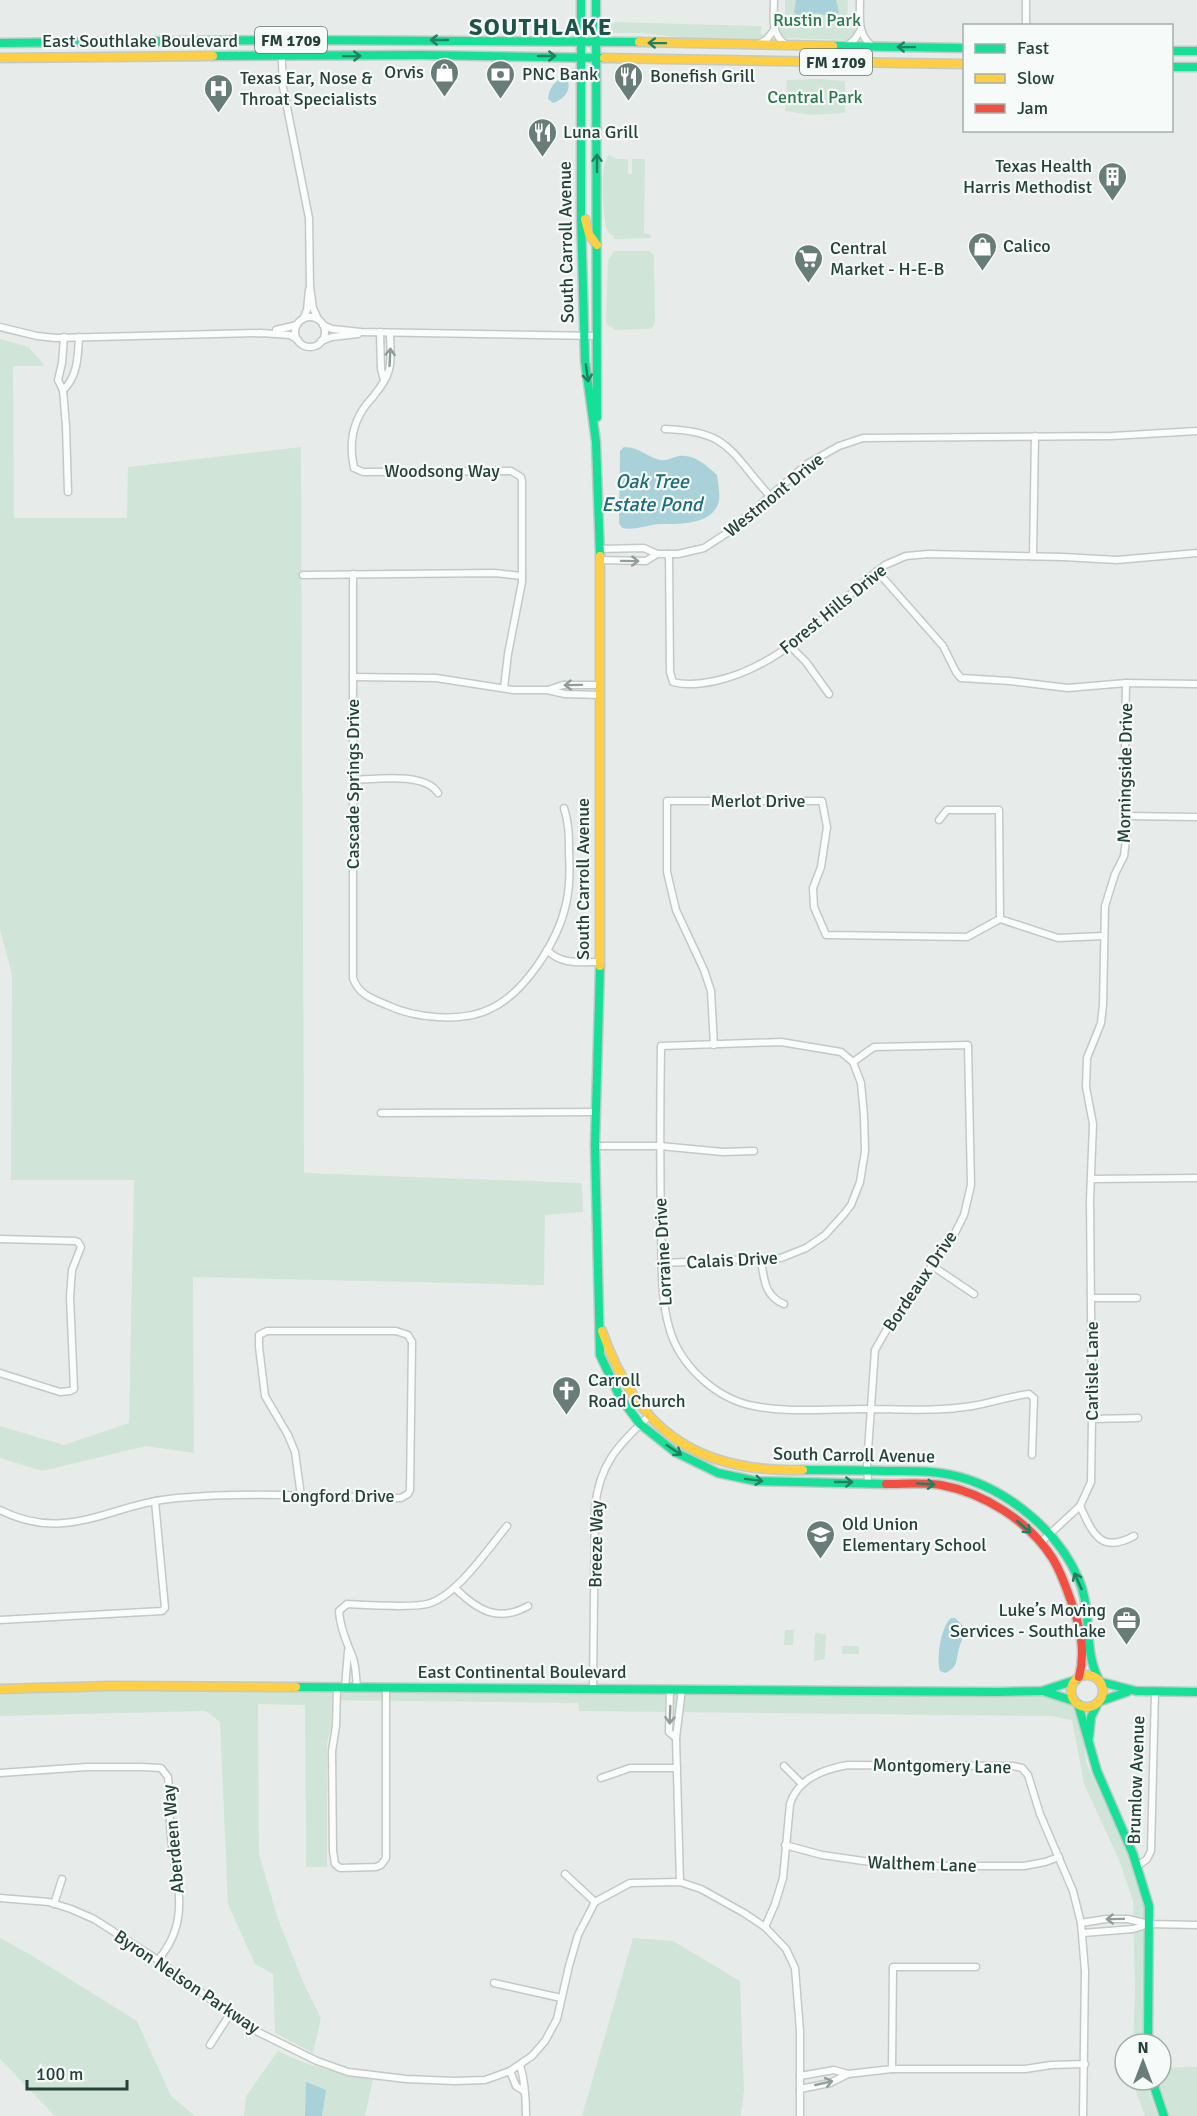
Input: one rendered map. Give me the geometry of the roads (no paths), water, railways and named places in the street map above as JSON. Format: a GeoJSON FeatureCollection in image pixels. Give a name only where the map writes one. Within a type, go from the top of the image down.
{"type":"FeatureCollection","features":[{"type":"Feature","properties":{"kind":"main road","name":"South Carroll Avenue"},"geometry":{"type":"LineString","coordinates":[[581,0],[581,203],[585,361],[596,442]]}},
{"type":"Feature","properties":{"kind":"main road","name":"South Carroll Avenue"},"geometry":{"type":"LineString","coordinates":[[596,0],[596,442],[600,549],[600,962],[596,1146],[600,1355],[620,1397],[640,1424],[675,1452],[718,1473],[756,1481],[868,1482],[954,1488],[997,1506],[1019,1522],[1053,1558],[1076,1611],[1082,1641],[1083,1662],[1077,1678]]}},
{"type":"Feature","properties":{"kind":"main road","name":"East Southlake Boulevard"},"geometry":{"type":"LineString","coordinates":[[0,43],[281,40],[582,41],[963,48]]}},
{"type":"Feature","properties":{"kind":"main road"},"geometry":{"type":"LineString","coordinates":[[1173,51],[1197,51]]}},
{"type":"Feature","properties":{"kind":"main road","name":"East Southlake Boulevard"},"geometry":{"type":"LineString","coordinates":[[0,58],[582,56],[963,64]]}},
{"type":"Feature","properties":{"kind":"main road"},"geometry":{"type":"LineString","coordinates":[[1173,67],[1197,67]]}},
{"type":"Feature","properties":{"kind":"main road"},"geometry":{"type":"LineString","coordinates":[[581,203],[589,234],[597,245]]}},
{"type":"Feature","properties":{"kind":"main road"},"geometry":{"type":"LineString","coordinates":[[582,241],[591,248],[594,254],[597,283]]}},
{"type":"Feature","properties":{"kind":"main road","name":"South Carroll Avenue"},"geometry":{"type":"LineString","coordinates":[[598,1316],[609,1356],[648,1417],[665,1432],[709,1457],[757,1469],[918,1472],[957,1476],[1003,1496],[1026,1512],[1050,1535],[1071,1564],[1084,1592],[1089,1621],[1092,1665],[1100,1680]]}},
{"type":"Feature","properties":{"kind":"main road"},"geometry":{"type":"LineString","coordinates":[[1131,1691],[1087,1707],[1076,1702],[1071,1690],[1077,1678],[1089,1675],[1117,1689],[1197,1692]]}},
{"type":"Feature","properties":{"kind":"main road","name":"East Continental Boulevard"},"geometry":{"type":"LineString","coordinates":[[1042,1691],[1077,1678]]}},
{"type":"Feature","properties":{"kind":"main road"},"geometry":{"type":"LineString","coordinates":[[1099,1703],[1104,1692],[1100,1680]]}},
{"type":"Feature","properties":{"kind":"main road","name":"East Continental Boulevard"},"geometry":{"type":"LineString","coordinates":[[0,1689],[109,1686],[890,1692],[1042,1691],[1076,1702]]}},
{"type":"Feature","properties":{"kind":"main road","name":"Brumlow Avenue"},"geometry":{"type":"LineString","coordinates":[[1076,1702],[1102,1785],[1139,1865],[1149,1906],[1148,2032]]}},
{"type":"Feature","properties":{"kind":"main road","name":"Brumlow Avenue"},"geometry":{"type":"LineString","coordinates":[[1089,1741],[1091,1717],[1099,1703]]}},
{"type":"Feature","properties":{"kind":"main road"},"geometry":{"type":"LineString","coordinates":[[1156,2092],[1164,2116]]}},
{"type":"Feature","properties":{"kind":"street"},"geometry":{"type":"LineString","coordinates":[[774,0],[774,30],[778,39],[787,45]]}},
{"type":"Feature","properties":{"kind":"street"},"geometry":{"type":"LineString","coordinates":[[847,46],[860,31],[860,0]]}},
{"type":"Feature","properties":{"kind":"street"},"geometry":{"type":"LineString","coordinates":[[1026,0],[1026,24]]}},
{"type":"Feature","properties":{"kind":"street"},"geometry":{"type":"LineString","coordinates":[[758,45],[774,30]]}},
{"type":"Feature","properties":{"kind":"street"},"geometry":{"type":"LineString","coordinates":[[860,31],[872,46]]}},
{"type":"Feature","properties":{"kind":"street"},"geometry":{"type":"LineString","coordinates":[[261,333],[297,325],[307,310],[310,286],[309,218],[287,113],[283,87],[281,40]]}},
{"type":"Feature","properties":{"kind":"street"},"geometry":{"type":"LineString","coordinates":[[310,286],[318,319],[328,328],[390,333],[597,336]]}},
{"type":"Feature","properties":{"kind":"street"},"geometry":{"type":"LineString","coordinates":[[303,319],[310,317],[318,319]]}},
{"type":"Feature","properties":{"kind":"street"},"geometry":{"type":"LineString","coordinates":[[297,325],[298,340]]}},
{"type":"Feature","properties":{"kind":"street"},"geometry":{"type":"LineString","coordinates":[[321,342],[325,332],[323,325]]}},
{"type":"Feature","properties":{"kind":"street"},"geometry":{"type":"LineString","coordinates":[[0,327],[37,336],[64,337],[261,333],[290,335],[308,346],[332,336],[361,332]]}},
{"type":"Feature","properties":{"kind":"street"},"geometry":{"type":"LineString","coordinates":[[380,332],[381,369],[384,381]]}},
{"type":"Feature","properties":{"kind":"street","name":"Woodsong Way"},"geometry":{"type":"LineString","coordinates":[[390,333],[389,370],[383,385],[361,410],[356,420],[352,445],[354,468],[363,472],[511,471],[521,477],[523,488],[522,576],[504,688]]}},
{"type":"Feature","properties":{"kind":"street"},"geometry":{"type":"LineString","coordinates":[[64,337],[58,380],[63,390],[68,492]]}},
{"type":"Feature","properties":{"kind":"street"},"geometry":{"type":"LineString","coordinates":[[63,390],[69,384],[76,368],[78,337]]}},
{"type":"Feature","properties":{"kind":"street"},"geometry":{"type":"LineString","coordinates":[[62,363],[76,368]]}},
{"type":"Feature","properties":{"kind":"street"},"geometry":{"type":"LineString","coordinates":[[665,429],[696,431],[715,437],[733,451],[770,496]]}},
{"type":"Feature","properties":{"kind":"street","name":"Westmont Drive"},"geometry":{"type":"LineString","coordinates":[[600,549],[644,548],[657,554],[669,554],[692,552],[704,548],[730,531],[807,464],[839,446],[863,438],[874,436],[1112,436],[1197,431]]}},
{"type":"Feature","properties":{"kind":"street"},"geometry":{"type":"LineString","coordinates":[[1033,556],[1035,436]]}},
{"type":"Feature","properties":{"kind":"street","name":"Forest Hills Drive"},"geometry":{"type":"LineString","coordinates":[[669,554],[670,672],[673,682],[686,685],[722,679],[750,670],[780,654],[877,571],[895,560],[928,554],[1117,560],[1197,553]]}},
{"type":"Feature","properties":{"kind":"street","name":"Westmont Drive"},"geometry":{"type":"LineString","coordinates":[[600,560],[646,561],[657,554]]}},
{"type":"Feature","properties":{"kind":"street"},"geometry":{"type":"LineString","coordinates":[[877,571],[943,646],[956,672],[962,678],[1068,688],[1126,683],[1197,684]]}},
{"type":"Feature","properties":{"kind":"street"},"geometry":{"type":"LineString","coordinates":[[303,575],[495,573],[522,576]]}},
{"type":"Feature","properties":{"kind":"street","name":"Cascade Springs Drive"},"geometry":{"type":"LineString","coordinates":[[353,574],[353,978],[360,992],[402,1012],[424,1016],[454,1017],[480,1013],[506,1000],[529,977],[546,950]]}},
{"type":"Feature","properties":{"kind":"street"},"geometry":{"type":"LineString","coordinates":[[790,646],[806,662],[829,694]]}},
{"type":"Feature","properties":{"kind":"street"},"geometry":{"type":"LineString","coordinates":[[353,677],[436,678],[504,688],[600,695]]}},
{"type":"Feature","properties":{"kind":"street","name":"Morningside Drive"},"geometry":{"type":"LineString","coordinates":[[1092,1179],[1093,1124],[1086,1087],[1087,1058],[1101,1023],[1105,906],[1115,874],[1124,855],[1126,683]]}},
{"type":"Feature","properties":{"kind":"street"},"geometry":{"type":"LineString","coordinates":[[547,690],[563,685],[600,685]]}},
{"type":"Feature","properties":{"kind":"street"},"geometry":{"type":"LineString","coordinates":[[354,780],[416,780],[429,783],[438,793]]}},
{"type":"Feature","properties":{"kind":"street","name":"Merlot Drive"},"geometry":{"type":"LineString","coordinates":[[714,1045],[711,991],[704,970],[676,910],[667,872],[667,801],[822,801],[827,827],[821,867],[813,888],[814,907],[826,934],[967,937],[1000,919]]}},
{"type":"Feature","properties":{"kind":"street"},"geometry":{"type":"LineString","coordinates":[[564,808],[569,821],[569,890],[561,922],[546,950],[554,958],[563,961],[600,962]]}},
{"type":"Feature","properties":{"kind":"street"},"geometry":{"type":"LineString","coordinates":[[939,820],[947,810],[999,810],[1000,919],[1058,938],[1103,936]]}},
{"type":"Feature","properties":{"kind":"street"},"geometry":{"type":"LineString","coordinates":[[1126,816],[1197,817]]}},
{"type":"Feature","properties":{"kind":"street"},"geometry":{"type":"LineString","coordinates":[[714,1045],[781,1042],[841,1052],[853,1062]]}},
{"type":"Feature","properties":{"kind":"street","name":"Lorraine Drive"},"geometry":{"type":"LineString","coordinates":[[714,1045],[661,1046],[663,1299],[674,1340],[689,1365],[711,1385],[737,1400],[766,1408],[948,1409],[1029,1394],[1034,1398],[1032,1455]]}},
{"type":"Feature","properties":{"kind":"street","name":"Bordeaux Drive"},"geometry":{"type":"LineString","coordinates":[[853,1062],[874,1047],[968,1045],[971,1185],[964,1215],[954,1235],[887,1329],[875,1350],[870,1409],[868,1482]]}},
{"type":"Feature","properties":{"kind":"street","name":"Calais Drive"},"geometry":{"type":"LineString","coordinates":[[662,1263],[781,1258],[816,1241],[837,1223],[855,1196],[863,1168],[864,1116],[861,1083],[853,1062]]}},
{"type":"Feature","properties":{"kind":"street"},"geometry":{"type":"LineString","coordinates":[[381,1113],[597,1112]]}},
{"type":"Feature","properties":{"kind":"street"},"geometry":{"type":"LineString","coordinates":[[596,1146],[660,1146],[723,1152],[754,1151]]}},
{"type":"Feature","properties":{"kind":"street"},"geometry":{"type":"LineString","coordinates":[[1092,1179],[1197,1179]]}},
{"type":"Feature","properties":{"kind":"street","name":"Carlisle Lane"},"geometry":{"type":"LineString","coordinates":[[1040,1543],[1080,1506],[1091,1482],[1092,1179]]}},
{"type":"Feature","properties":{"kind":"street"},"geometry":{"type":"LineString","coordinates":[[0,1239],[78,1242],[81,1251],[72,1270],[70,1297],[74,1389],[70,1392],[60,1392],[0,1373]]}},
{"type":"Feature","properties":{"kind":"street"},"geometry":{"type":"LineString","coordinates":[[761,1260],[768,1291],[772,1297],[784,1304]]}},
{"type":"Feature","properties":{"kind":"street"},"geometry":{"type":"LineString","coordinates":[[931,1265],[974,1294]]}},
{"type":"Feature","properties":{"kind":"street"},"geometry":{"type":"LineString","coordinates":[[1092,1298],[1137,1298]]}},
{"type":"Feature","properties":{"kind":"street","name":"Longford Drive"},"geometry":{"type":"LineString","coordinates":[[0,1510],[31,1523],[62,1524],[79,1522],[122,1509],[175,1498],[225,1495],[401,1498],[411,1490],[411,1342],[408,1335],[396,1331],[262,1333],[260,1335],[259,1347],[265,1396],[288,1435],[295,1452],[301,1496]]}},
{"type":"Feature","properties":{"kind":"street","name":"Breeze Way"},"geometry":{"type":"LineString","coordinates":[[592,1688],[597,1486],[613,1454],[648,1417]]}},
{"type":"Feature","properties":{"kind":"street"},"geometry":{"type":"LineString","coordinates":[[1092,1419],[1138,1418]]}},
{"type":"Feature","properties":{"kind":"street"},"geometry":{"type":"LineString","coordinates":[[0,1620],[162,1611],[165,1608],[155,1501]]}},
{"type":"Feature","properties":{"kind":"street"},"geometry":{"type":"LineString","coordinates":[[1080,1506],[1096,1538],[1104,1543],[1115,1543],[1134,1536]]}},
{"type":"Feature","properties":{"kind":"street"},"geometry":{"type":"LineString","coordinates":[[357,1688],[353,1658],[348,1651],[339,1617],[342,1606],[347,1604],[428,1604],[455,1588],[507,1526]]}},
{"type":"Feature","properties":{"kind":"street"},"geometry":{"type":"LineString","coordinates":[[455,1588],[477,1607],[492,1613],[517,1612],[528,1606]]}},
{"type":"Feature","properties":{"kind":"street"},"geometry":{"type":"LineString","coordinates":[[348,1651],[332,1751],[333,1851],[335,1864],[340,1868],[376,1867],[381,1865],[386,1858],[386,1688]]}},
{"type":"Feature","properties":{"kind":"street"},"geometry":{"type":"LineString","coordinates":[[670,1689],[669,1732],[676,1738]]}},
{"type":"Feature","properties":{"kind":"street"},"geometry":{"type":"LineString","coordinates":[[680,1882],[676,1738],[682,1689]]}},
{"type":"Feature","properties":{"kind":"street","name":"Brumlow Avenue"},"geometry":{"type":"LineString","coordinates":[[1139,1865],[1151,1851],[1155,1692]]}},
{"type":"Feature","properties":{"kind":"street","name":"Montgomery Lane"},"geometry":{"type":"LineString","coordinates":[[802,1784],[827,1770],[848,1765],[1018,1766],[1026,1771],[1040,1814],[1073,1891],[1083,1933],[1085,1971],[1083,2116]]}},
{"type":"Feature","properties":{"kind":"street"},"geometry":{"type":"LineString","coordinates":[[765,1927],[783,1878],[792,1796],[802,1784],[784,1766]]}},
{"type":"Feature","properties":{"kind":"street","name":"Aberdeen Way"},"geometry":{"type":"LineString","coordinates":[[0,1773],[87,1767],[161,1768],[166,1772],[171,1834],[179,1885],[178,1924],[170,1947],[158,1960]]}},
{"type":"Feature","properties":{"kind":"street"},"geometry":{"type":"LineString","coordinates":[[601,1778],[630,1768],[678,1768]]}},
{"type":"Feature","properties":{"kind":"street","name":"Walthem Lane"},"geometry":{"type":"LineString","coordinates":[[785,1845],[822,1855],[898,1866],[1024,1866],[1059,1857]]}},
{"type":"Feature","properties":{"kind":"street"},"geometry":{"type":"LineString","coordinates":[[565,1874],[595,1902],[630,1884],[680,1882],[722,1899],[765,1927],[786,1949],[795,1968],[800,2031],[800,2116]]}},
{"type":"Feature","properties":{"kind":"street"},"geometry":{"type":"LineString","coordinates":[[54,1904],[62,1879]]}},
{"type":"Feature","properties":{"kind":"street","name":"Byron Nelson Parkway"},"geometry":{"type":"LineString","coordinates":[[0,1898],[35,1900],[54,1904],[94,1919],[158,1960],[230,2014],[293,2050],[348,2072],[406,2079],[454,2080],[485,2080],[510,2071],[532,2056],[545,2042],[557,2019],[578,1935],[595,1902]]}},
{"type":"Feature","properties":{"kind":"street"},"geometry":{"type":"LineString","coordinates":[[1081,1923],[1106,1919],[1128,1919],[1149,1924],[1197,1925]]}},
{"type":"Feature","properties":{"kind":"street"},"geometry":{"type":"LineString","coordinates":[[1083,1933],[1133,1929],[1149,1924]]}},
{"type":"Feature","properties":{"kind":"street"},"geometry":{"type":"LineString","coordinates":[[892,2069],[893,1967],[976,1967]]}},
{"type":"Feature","properties":{"kind":"street"},"geometry":{"type":"LineString","coordinates":[[494,1983],[561,1998]]}},
{"type":"Feature","properties":{"kind":"street"},"geometry":{"type":"LineString","coordinates":[[210,2045],[230,2014]]}},
{"type":"Feature","properties":{"kind":"street"},"geometry":{"type":"LineString","coordinates":[[800,2089],[830,2083],[848,2074],[892,2069],[1025,2069],[1051,2065],[1085,2064]]}},
{"type":"Feature","properties":{"kind":"street"},"geometry":{"type":"LineString","coordinates":[[520,2065],[526,2082],[524,2091],[526,2116]]}},
{"type":"Feature","properties":{"kind":"street"},"geometry":{"type":"LineString","coordinates":[[800,2076],[834,2070],[848,2074]]}},
{"type":"Feature","properties":{"kind":"street"},"geometry":{"type":"LineString","coordinates":[[510,2071],[516,2086],[524,2091]]}},
{"type":"Feature","properties":{"kind":"water"},"geometry":{"type":"Polygon","coordinates":[[[796,0],[836,0],[839,12],[832,17],[817,13],[800,18],[794,12],[796,0]]]}},
{"type":"Feature","properties":{"kind":"water"},"geometry":{"type":"Polygon","coordinates":[[[560,79],[568,82],[569,86],[562,98],[553,103],[548,99],[549,93],[560,79]]]}},
{"type":"Feature","properties":{"kind":"water","name":"Oak Tree Estate Pond"},"geometry":{"type":"Polygon","coordinates":[[[624,447],[660,460],[685,456],[705,465],[717,475],[719,498],[714,511],[709,516],[695,522],[622,528],[619,523],[620,451],[624,447]]]}},
{"type":"Feature","properties":{"kind":"water"},"geometry":{"type":"Polygon","coordinates":[[[951,1618],[955,1618],[965,1628],[965,1631],[956,1663],[945,1673],[940,1671],[939,1651],[942,1635],[951,1618]]]}},
{"type":"Feature","properties":{"kind":"water"},"geometry":{"type":"Polygon","coordinates":[[[306,2082],[326,2090],[322,2116],[305,2116],[306,2082]]]}},
{"type":"Feature","properties":{"kind":"place","name":"Orvis"},"geometry":{"type":"Point","coordinates":[445,98]}},
{"type":"Feature","properties":{"kind":"place","name":"PNC Bank"},"geometry":{"type":"Point","coordinates":[501,100]}},
{"type":"Feature","properties":{"kind":"place","name":"Bonefish Grill"},"geometry":{"type":"Point","coordinates":[629,102]}},
{"type":"Feature","properties":{"kind":"place","name":"Texas Ear, Nose & Throat Specialists"},"geometry":{"type":"Point","coordinates":[219,114]}},
{"type":"Feature","properties":{"kind":"place","name":"Luna Grill"},"geometry":{"type":"Point","coordinates":[542,158]}},
{"type":"Feature","properties":{"kind":"place","name":"Texas Health Harris Methodist"},"geometry":{"type":"Point","coordinates":[1113,202]}},
{"type":"Feature","properties":{"kind":"place","name":"Calico"},"geometry":{"type":"Point","coordinates":[982,272]}},
{"type":"Feature","properties":{"kind":"place","name":"Central Market - H-E-B"},"geometry":{"type":"Point","coordinates":[809,284]}},
{"type":"Feature","properties":{"kind":"place","name":"Carroll Road Church"},"geometry":{"type":"Point","coordinates":[567,1416]}},
{"type":"Feature","properties":{"kind":"place","name":"Old Union Elementary School"},"geometry":{"type":"Point","coordinates":[821,1560]}},
{"type":"Feature","properties":{"kind":"place","name":"Luke’s Moving Services - Southlake"},"geometry":{"type":"Point","coordinates":[1127,1646]}},
{"type":"Feature","properties":{"kind":"district","name":"SOUTHLAKE"},"geometry":{"type":"Point","coordinates":[541,27]}},
{"type":"Feature","properties":{"kind":"park label","name":"Rustin Park"},"geometry":{"type":"Point","coordinates":[817,20]}},
{"type":"Feature","properties":{"kind":"park label","name":"Central Park"},"geometry":{"type":"Point","coordinates":[815,97]}}]}
